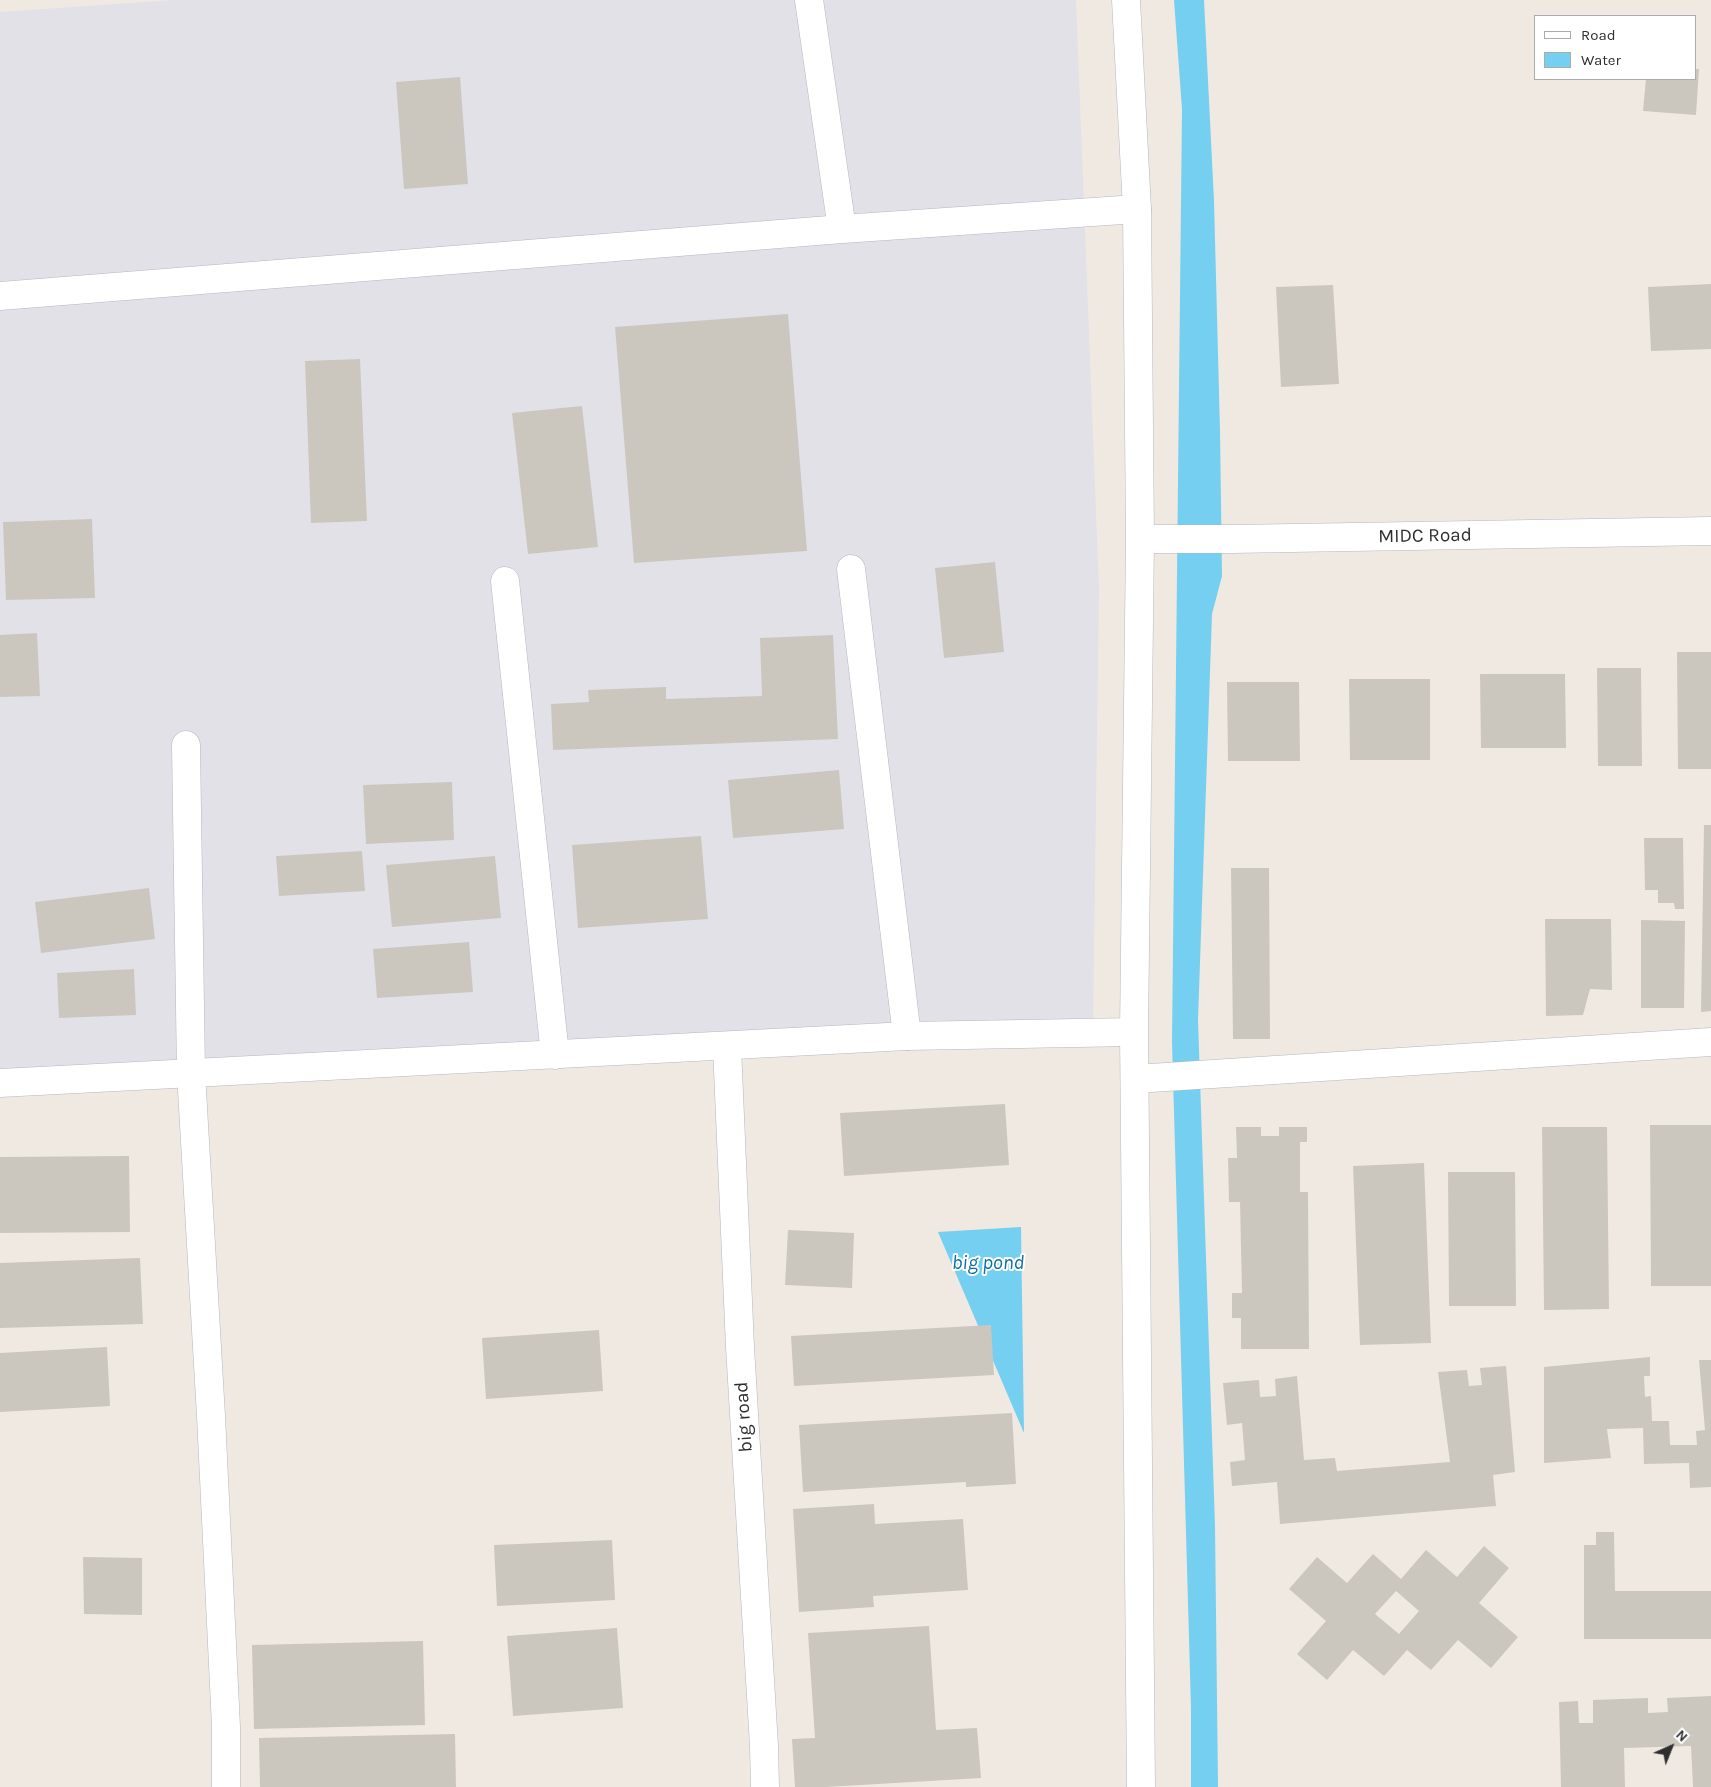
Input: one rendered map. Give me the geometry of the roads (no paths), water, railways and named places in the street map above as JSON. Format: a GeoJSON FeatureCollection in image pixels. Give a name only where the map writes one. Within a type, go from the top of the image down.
{"type":"FeatureCollection","features":[{"type":"Feature","properties":{"kind":"street"},"geometry":{"type":"LineString","coordinates":[[809,0],[842,229]]}},
{"type":"Feature","properties":{"kind":"street"},"geometry":{"type":"LineString","coordinates":[[1126,0],[1136,209],[1140,539],[1134,1032],[1145,1078],[1141,1787]]}},
{"type":"Feature","properties":{"kind":"street"},"geometry":{"type":"LineString","coordinates":[[0,296],[842,229],[1136,209]]}},
{"type":"Feature","properties":{"kind":"street","name":"MIDC Road"},"geometry":{"type":"LineString","coordinates":[[1140,539],[1711,531]]}},
{"type":"Feature","properties":{"kind":"street"},"geometry":{"type":"LineString","coordinates":[[851,569],[907,1036]]}},
{"type":"Feature","properties":{"kind":"street"},"geometry":{"type":"LineString","coordinates":[[505,581],[555,1055]]}},
{"type":"Feature","properties":{"kind":"street"},"geometry":{"type":"LineString","coordinates":[[186,746],[191,1074],[211,1416],[225,1708],[226,1787]]}},
{"type":"Feature","properties":{"kind":"street"},"geometry":{"type":"LineString","coordinates":[[0,1083],[727,1047],[907,1036],[1134,1032]]}},
{"type":"Feature","properties":{"kind":"street"},"geometry":{"type":"LineString","coordinates":[[1145,1078],[1711,1042]]}},
{"type":"Feature","properties":{"kind":"street","name":"big road"},"geometry":{"type":"LineString","coordinates":[[727,1047],[739,1337],[764,1736],[765,1787]]}},
{"type":"Feature","properties":{"kind":"water"},"geometry":{"type":"Polygon","coordinates":[[[1174,0],[1204,0],[1214,201],[1220,431],[1222,576],[1212,614],[1198,1020],[1215,1526],[1218,1787],[1191,1787],[1191,1708],[1172,1042],[1182,109],[1174,0]]]}},
{"type":"Feature","properties":{"kind":"water","name":"big pond"},"geometry":{"type":"Polygon","coordinates":[[[1021,1227],[1024,1433],[938,1232],[1021,1227]]]}}]}
